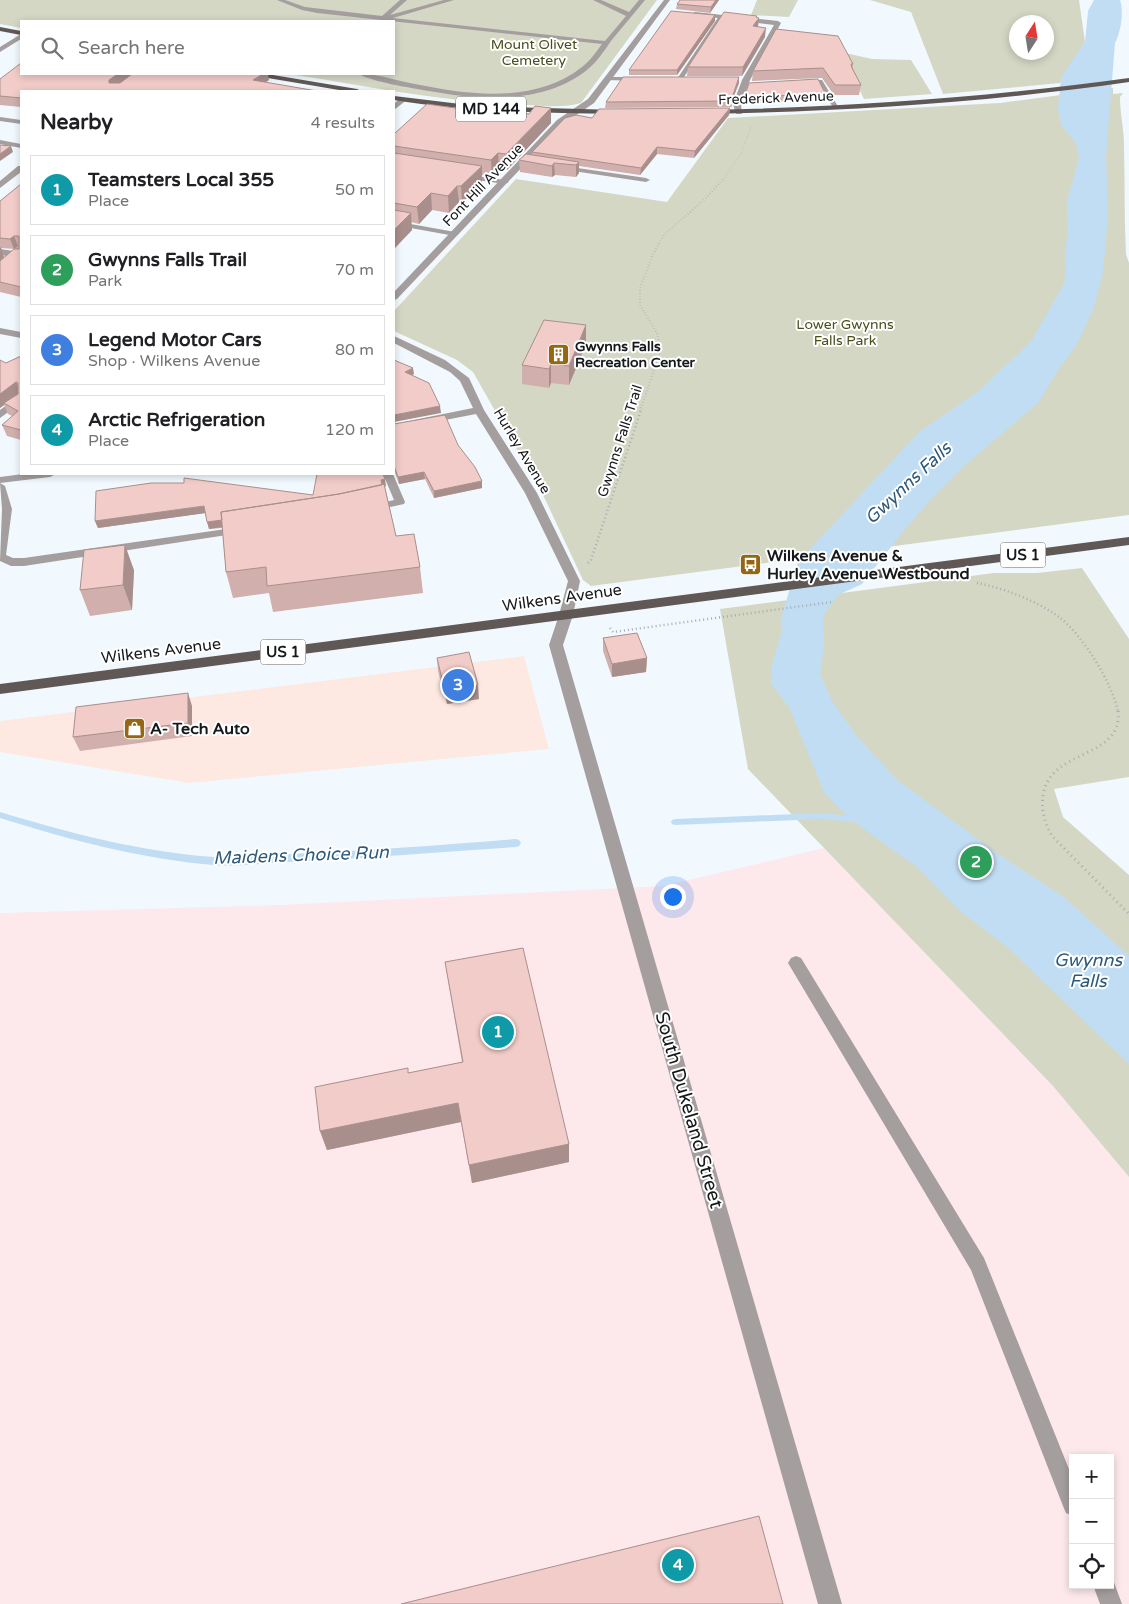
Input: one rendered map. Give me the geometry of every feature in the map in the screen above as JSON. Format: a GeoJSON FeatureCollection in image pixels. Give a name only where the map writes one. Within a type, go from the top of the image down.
{"type":"FeatureCollection","features":[{"type":"Feature","properties":{"kind":"main road"},"geometry":{"type":"LineString","coordinates":[[0,29],[20,34]]}},
{"type":"Feature","properties":{"kind":"main road"},"geometry":{"type":"LineString","coordinates":[[262,75],[351,90]]}},
{"type":"Feature","properties":{"kind":"main road","name":"Frederick Avenue"},"geometry":{"type":"LineString","coordinates":[[700,112],[836,108],[1034,94],[1129,80]]}},
{"type":"Feature","properties":{"kind":"main road","name":"MD 144"},"geometry":{"type":"LineString","coordinates":[[395,98],[498,110],[622,112]]}},
{"type":"Feature","properties":{"kind":"main road","name":"Wilkens Avenue"},"geometry":{"type":"LineString","coordinates":[[0,689],[1129,541]]}},
{"type":"Feature","properties":{"kind":"street","name":"Font Hill Avenue"},"geometry":{"type":"LineString","coordinates":[[395,296],[505,182],[529,162],[560,122],[578,112],[591,101],[667,0]]}},
{"type":"Feature","properties":{"kind":"street"},"geometry":{"type":"LineString","coordinates":[[658,11],[667,12]]}},
{"type":"Feature","properties":{"kind":"street"},"geometry":{"type":"LineString","coordinates":[[685,14],[778,22],[743,81],[737,104],[739,112]]}},
{"type":"Feature","properties":{"kind":"street"},"geometry":{"type":"LineString","coordinates":[[0,50],[20,35]]}},
{"type":"Feature","properties":{"kind":"street"},"geometry":{"type":"LineString","coordinates":[[395,107],[404,99]]}},
{"type":"Feature","properties":{"kind":"street"},"geometry":{"type":"LineString","coordinates":[[0,142],[20,146]]}},
{"type":"Feature","properties":{"kind":"street"},"geometry":{"type":"LineString","coordinates":[[0,185],[20,169]]}},
{"type":"Feature","properties":{"kind":"street"},"geometry":{"type":"LineString","coordinates":[[0,252],[20,253]]}},
{"type":"Feature","properties":{"kind":"street","name":"Hurley Avenue"},"geometry":{"type":"LineString","coordinates":[[395,340],[454,370],[466,380],[480,410],[531,493],[572,576],[574,581],[566,616]]}},
{"type":"Feature","properties":{"kind":"street"},"geometry":{"type":"LineString","coordinates":[[395,427],[480,410]]}},
{"type":"Feature","properties":{"kind":"street"},"geometry":{"type":"LineString","coordinates":[[0,480],[42,475]]}},
{"type":"Feature","properties":{"kind":"street","name":"South Dukeland Street"},"geometry":{"type":"LineString","coordinates":[[566,616],[556,645],[830,1604]]}},
{"type":"Feature","properties":{"kind":"lane"},"geometry":{"type":"LineString","coordinates":[[280,0],[304,9],[381,20],[452,0]]}},
{"type":"Feature","properties":{"kind":"lane"},"geometry":{"type":"LineString","coordinates":[[381,20],[404,0]]}},
{"type":"Feature","properties":{"kind":"lane"},"geometry":{"type":"LineString","coordinates":[[596,0],[630,15]]}},
{"type":"Feature","properties":{"kind":"lane"},"geometry":{"type":"LineString","coordinates":[[367,75],[436,90],[482,94],[521,93],[552,86],[574,76],[589,65],[642,0]]}},
{"type":"Feature","properties":{"kind":"lane"},"geometry":{"type":"LineString","coordinates":[[680,80],[720,17]]}},
{"type":"Feature","properties":{"kind":"lane"},"geometry":{"type":"LineString","coordinates":[[395,21],[607,43]]}},
{"type":"Feature","properties":{"kind":"lane"},"geometry":{"type":"LineString","coordinates":[[608,79],[651,79]]}},
{"type":"Feature","properties":{"kind":"lane"},"geometry":{"type":"LineString","coordinates":[[670,79],[689,80]]}},
{"type":"Feature","properties":{"kind":"lane"},"geometry":{"type":"LineString","coordinates":[[743,81],[754,84]]}},
{"type":"Feature","properties":{"kind":"lane"},"geometry":{"type":"LineString","coordinates":[[792,82],[820,81],[836,108]]}},
{"type":"Feature","properties":{"kind":"lane"},"geometry":{"type":"LineString","coordinates":[[0,119],[20,122]]}},
{"type":"Feature","properties":{"kind":"lane"},"geometry":{"type":"LineString","coordinates":[[552,166],[646,180]]}},
{"type":"Feature","properties":{"kind":"lane"},"geometry":{"type":"LineString","coordinates":[[458,175],[505,182]]}},
{"type":"Feature","properties":{"kind":"lane"},"geometry":{"type":"LineString","coordinates":[[395,223],[455,234]]}},
{"type":"Feature","properties":{"kind":"lane"},"geometry":{"type":"LineString","coordinates":[[6,264],[20,253]]}},
{"type":"Feature","properties":{"kind":"lane"},"geometry":{"type":"LineString","coordinates":[[0,331],[20,335]]}},
{"type":"Feature","properties":{"kind":"lane"},"geometry":{"type":"LineString","coordinates":[[0,415],[20,399]]}},
{"type":"Feature","properties":{"kind":"lane"},"geometry":{"type":"LineString","coordinates":[[362,510],[400,502],[388,475]]}},
{"type":"Feature","properties":{"kind":"lane"},"geometry":{"type":"LineString","coordinates":[[0,486],[7,509],[0,557],[11,562],[24,562],[256,528]]}},
{"type":"Feature","properties":{"kind":"lane"},"geometry":{"type":"LineString","coordinates":[[796,964],[978,1264],[1070,1499]]}},
{"type":"Feature","properties":{"kind":"lane"},"geometry":{"type":"LineString","coordinates":[[1105,1589],[1111,1604]]}},
{"type":"Feature","properties":{"kind":"path","name":"Gwynns Falls Trail"},"geometry":{"type":"LineString","coordinates":[[587,565],[591,560],[660,349],[659,336],[639,304],[640,288],[664,235],[711,194],[732,170],[744,148],[753,120]]}},
{"type":"Feature","properties":{"kind":"path"},"geometry":{"type":"LineString","coordinates":[[979,582],[1032,603],[1061,619],[1075,633],[1116,702],[1117,726],[1111,735],[1101,745],[1060,765],[1043,784],[1041,796],[1044,822],[1052,836],[1129,914]]}},
{"type":"Feature","properties":{"kind":"path"},"geometry":{"type":"LineString","coordinates":[[611,629],[613,632],[770,611]]}},
{"type":"Feature","properties":{"kind":"shaded area"},"geometry":{"type":"Polygon","coordinates":[[[524,656],[549,749],[189,783],[0,752],[0,721],[524,656]]]}},
{"type":"Feature","properties":{"kind":"shaded area"},"geometry":{"type":"Polygon","coordinates":[[[824,848],[1053,1086],[1129,1177],[1129,1604],[0,1604],[0,913],[281,905],[663,886],[824,848]]]}},
{"type":"Feature","properties":{"kind":"green space","name":"Mount Olivet Cemetery"},"geometry":{"type":"Polygon","coordinates":[[[0,0],[657,0],[581,103],[568,106],[468,101],[378,89],[295,75],[395,75],[395,20],[20,20],[20,28],[0,24],[0,0]]]}},
{"type":"Feature","properties":{"kind":"green space"},"geometry":{"type":"Polygon","coordinates":[[[757,0],[798,0],[789,17],[751,15],[757,0]]]}},
{"type":"Feature","properties":{"kind":"green space"},"geometry":{"type":"Polygon","coordinates":[[[870,0],[1079,0],[1085,42],[1060,83],[943,94],[911,12],[870,0]]]}},
{"type":"Feature","properties":{"kind":"green space"},"geometry":{"type":"Polygon","coordinates":[[[841,52],[872,59],[911,60],[932,94],[864,99],[841,52]]]}},
{"type":"Feature","properties":{"kind":"green space","name":"Lower Gwynns Falls Park"},"geometry":{"type":"Polygon","coordinates":[[[1113,88],[1113,94],[1123,93],[1120,97],[1120,103],[1124,140],[1126,254],[1129,263],[1129,515],[591,586],[583,580],[545,499],[473,372],[457,360],[395,331],[395,310],[516,179],[667,202],[728,118],[1000,103],[1113,88]]]}},
{"type":"Feature","properties":{"kind":"green space"},"geometry":{"type":"Polygon","coordinates":[[[1082,568],[1129,639],[1129,777],[1054,789],[1063,817],[1129,875],[1129,1177],[1053,1086],[748,769],[720,609],[994,573],[1037,573],[1082,568]]]}},
{"type":"Feature","properties":{"kind":"water","name":"Gwynns Falls"},"geometry":{"type":"Polygon","coordinates":[[[1094,0],[1120,0],[1122,16],[1115,43],[1106,155],[1108,216],[1103,272],[1094,307],[1076,346],[1060,367],[1038,403],[964,466],[926,505],[862,584],[838,595],[823,616],[824,646],[820,674],[832,701],[856,735],[897,780],[1001,856],[1065,898],[1129,956],[1129,1064],[1005,945],[961,912],[918,868],[850,819],[824,792],[790,709],[771,683],[772,664],[782,631],[781,618],[798,562],[919,432],[979,391],[1032,340],[1065,282],[1065,251],[1068,233],[1067,201],[1079,158],[1076,143],[1061,125],[1058,109],[1061,77],[1085,42],[1088,11],[1094,0]]]}},
{"type":"Feature","properties":{"kind":"building"},"geometry":{"type":"Polygon","coordinates":[[[680,0],[716,0],[711,7],[677,4],[680,0]]]}},
{"type":"Feature","properties":{"kind":"building"},"geometry":{"type":"Polygon","coordinates":[[[671,11],[715,15],[677,70],[629,70],[671,11]]]}},
{"type":"Feature","properties":{"kind":"building"},"geometry":{"type":"Polygon","coordinates":[[[724,12],[757,16],[759,18],[753,26],[766,28],[743,67],[688,67],[724,12]]]}},
{"type":"Feature","properties":{"kind":"building"},"geometry":{"type":"Polygon","coordinates":[[[776,29],[838,36],[853,64],[851,64],[852,68],[861,85],[835,85],[823,68],[753,71],[776,29]]]}},
{"type":"Feature","properties":{"kind":"building"},"geometry":{"type":"Polygon","coordinates":[[[20,64],[20,75],[116,75],[109,80],[109,83],[120,83],[131,75],[261,75],[253,80],[311,90],[20,90],[20,98],[0,96],[0,79],[20,64]]]}},
{"type":"Feature","properties":{"kind":"building"},"geometry":{"type":"Polygon","coordinates":[[[623,77],[739,77],[732,98],[733,101],[606,102],[623,77]]]}},
{"type":"Feature","properties":{"kind":"building"},"geometry":{"type":"Polygon","coordinates":[[[818,79],[825,93],[744,98],[749,83],[818,79]]]}},
{"type":"Feature","properties":{"kind":"building"},"geometry":{"type":"Polygon","coordinates":[[[427,104],[490,113],[494,109],[529,114],[535,106],[551,108],[506,154],[498,153],[491,160],[395,146],[395,133],[427,104]]]}},
{"type":"Feature","properties":{"kind":"building"},"geometry":{"type":"Polygon","coordinates":[[[730,108],[695,151],[657,147],[641,168],[532,152],[565,118],[576,115],[592,118],[599,109],[730,108]]]}},
{"type":"Feature","properties":{"kind":"building"},"geometry":{"type":"Polygon","coordinates":[[[0,145],[11,146],[0,154],[0,145]]]}},
{"type":"Feature","properties":{"kind":"building"},"geometry":{"type":"Polygon","coordinates":[[[395,153],[482,166],[461,186],[457,186],[448,196],[431,193],[417,207],[395,203],[395,153]]]}},
{"type":"Feature","properties":{"kind":"building"},"geometry":{"type":"Polygon","coordinates":[[[526,154],[579,162],[576,165],[554,163],[552,166],[519,160],[526,154]]]}},
{"type":"Feature","properties":{"kind":"building"},"geometry":{"type":"Polygon","coordinates":[[[20,185],[20,287],[0,282],[0,261],[14,249],[19,249],[19,236],[14,236],[10,239],[0,238],[0,201],[20,185]]]}},
{"type":"Feature","properties":{"kind":"building"},"geometry":{"type":"Polygon","coordinates":[[[395,210],[411,213],[395,229],[395,210]]]}},
{"type":"Feature","properties":{"kind":"building"},"geometry":{"type":"Polygon","coordinates":[[[544,320],[586,325],[569,366],[551,364],[549,369],[522,365],[544,320]]]}},
{"type":"Feature","properties":{"kind":"building"},"geometry":{"type":"Polygon","coordinates":[[[20,356],[20,430],[2,425],[18,411],[4,403],[18,394],[18,383],[16,382],[0,394],[0,360],[6,363],[20,356]]]}},
{"type":"Feature","properties":{"kind":"building"},"geometry":{"type":"Polygon","coordinates":[[[395,360],[413,368],[405,372],[429,383],[440,406],[395,415],[395,360]]]}},
{"type":"Feature","properties":{"kind":"building"},"geometry":{"type":"Polygon","coordinates":[[[445,415],[458,445],[475,467],[482,481],[434,491],[424,472],[398,477],[395,469],[395,424],[445,415]]]}},
{"type":"Feature","properties":{"kind":"building"},"geometry":{"type":"Polygon","coordinates":[[[317,475],[383,475],[385,479],[381,480],[382,485],[339,494],[221,512],[222,520],[207,522],[204,506],[95,521],[96,491],[151,483],[184,483],[184,478],[313,495],[317,475]]]}},
{"type":"Feature","properties":{"kind":"building"},"geometry":{"type":"Polygon","coordinates":[[[384,484],[396,536],[414,534],[420,567],[267,586],[266,567],[226,572],[221,512],[339,494],[384,484]]]}},
{"type":"Feature","properties":{"kind":"building"},"geometry":{"type":"Polygon","coordinates":[[[125,545],[123,585],[80,590],[84,550],[125,545]]]}},
{"type":"Feature","properties":{"kind":"building"},"geometry":{"type":"Polygon","coordinates":[[[637,633],[647,658],[612,664],[603,638],[637,633]]]}},
{"type":"Feature","properties":{"kind":"building"},"geometry":{"type":"Polygon","coordinates":[[[469,652],[478,685],[445,691],[437,658],[469,652]]]}},
{"type":"Feature","properties":{"kind":"building"},"geometry":{"type":"Polygon","coordinates":[[[188,693],[188,723],[73,737],[76,707],[188,693]]]}},
{"type":"Feature","properties":{"kind":"building"},"geometry":{"type":"Polygon","coordinates":[[[523,948],[569,1144],[469,1165],[458,1103],[320,1131],[315,1087],[408,1068],[408,1073],[463,1062],[445,962],[523,948]]]}},
{"type":"Feature","properties":{"kind":"building"},"geometry":{"type":"Polygon","coordinates":[[[759,1516],[783,1604],[401,1604],[759,1516]]]}},
{"type":"Feature","properties":{"kind":"waterway","name":"Maidens Choice Run"},"geometry":{"type":"LineString","coordinates":[[0,815],[52,831],[105,844],[133,850],[214,861],[346,856],[516,843]]}},
{"type":"Feature","properties":{"kind":"waterway","name":"Maidens Choice Run"},"geometry":{"type":"LineString","coordinates":[[675,822],[821,816],[862,820]]}},
{"type":"Feature","properties":{"kind":"place","name":"Gwynns Falls Recreation Center"},"geometry":{"type":"Point","coordinates":[559,354]}},
{"type":"Feature","properties":{"kind":"place","name":"Wilkens Avenue & Hurley Avenue Westbound"},"geometry":{"type":"Point","coordinates":[751,565]}},
{"type":"Feature","properties":{"kind":"place","name":"Legend Motor Cars"},"geometry":{"type":"Point","coordinates":[458,685]}},
{"type":"Feature","properties":{"kind":"place","name":"A- Tech Auto"},"geometry":{"type":"Point","coordinates":[134,729]}},
{"type":"Feature","properties":{"kind":"place","name":"Gwynns Falls Trail"},"geometry":{"type":"Point","coordinates":[976,862]}},
{"type":"Feature","properties":{"kind":"place","name":"Teamsters Local 355"},"geometry":{"type":"Point","coordinates":[498,1032]}},
{"type":"Feature","properties":{"kind":"place","name":"Arctic Refrigeration"},"geometry":{"type":"Point","coordinates":[678,1565]}}]}
